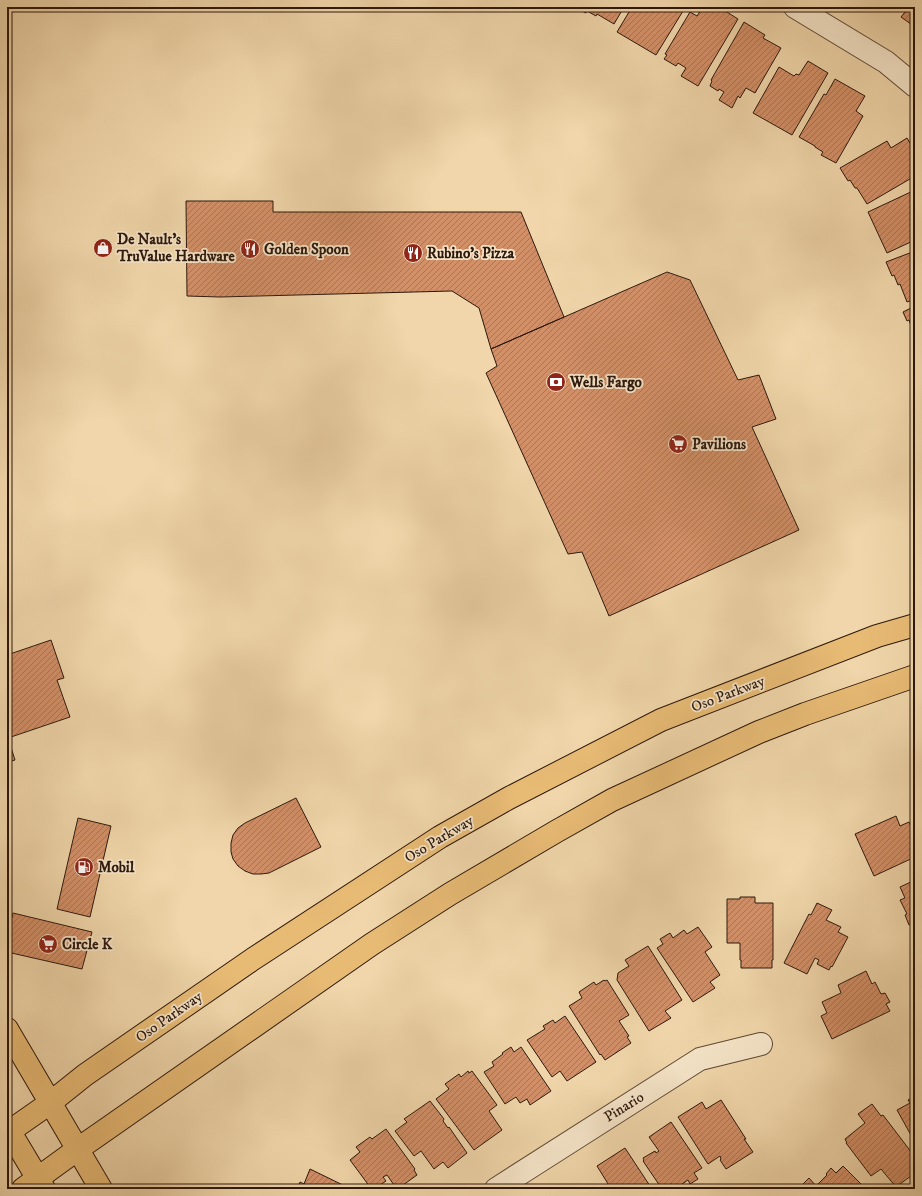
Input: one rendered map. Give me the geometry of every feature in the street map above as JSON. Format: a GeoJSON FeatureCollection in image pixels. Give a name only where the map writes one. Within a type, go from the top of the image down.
{"type":"FeatureCollection","features":[{"type":"Feature","properties":{"kind":"main road","name":"Oso Parkway"},"geometry":{"type":"LineString","coordinates":[[8,1131],[50,1103],[84,1075],[254,959],[440,837],[509,798],[661,720],[876,636],[915,625]]}},
{"type":"Feature","properties":{"kind":"main road"},"geometry":{"type":"LineString","coordinates":[[8,1131],[35,1186],[78,1149],[372,944],[450,894],[557,831],[612,800],[759,732],[805,714],[915,676]]}},
{"type":"Feature","properties":{"kind":"main road"},"geometry":{"type":"LineString","coordinates":[[7,1029],[101,1189]]}},
{"type":"Feature","properties":{"kind":"street"},"geometry":{"type":"LineString","coordinates":[[795,7],[886,62],[915,86]]}},
{"type":"Feature","properties":{"kind":"street","name":"Pinario"},"geometry":{"type":"LineString","coordinates":[[496,1189],[700,1059],[761,1044]]}},
{"type":"Feature","properties":{"kind":"building"},"geometry":{"type":"Polygon","coordinates":[[[574,7],[624,7],[614,24],[597,14],[596,16],[587,11],[586,13],[574,7]]]}},
{"type":"Feature","properties":{"kind":"building"},"geometry":{"type":"Polygon","coordinates":[[[632,7],[677,7],[683,11],[656,55],[617,32],[632,7]]]}},
{"type":"Feature","properties":{"kind":"building"},"geometry":{"type":"Polygon","coordinates":[[[703,7],[719,7],[738,19],[698,86],[681,76],[686,68],[678,63],[676,66],[664,59],[667,55],[665,54],[690,12],[697,16],[703,7]]]}},
{"type":"Feature","properties":{"kind":"building"},"geometry":{"type":"Polygon","coordinates":[[[909,7],[915,7],[915,27],[901,17],[909,7]]]}},
{"type":"Feature","properties":{"kind":"building"},"geometry":{"type":"Polygon","coordinates":[[[744,22],[765,35],[763,38],[781,48],[755,93],[746,88],[740,98],[738,96],[732,108],[719,100],[724,92],[719,89],[718,91],[710,86],[711,80],[744,22]]]}},
{"type":"Feature","properties":{"kind":"building"},"geometry":{"type":"Polygon","coordinates":[[[808,61],[828,73],[792,135],[753,113],[779,67],[794,76],[796,74],[799,75],[808,61]]]}},
{"type":"Feature","properties":{"kind":"building"},"geometry":{"type":"Polygon","coordinates":[[[835,79],[865,96],[856,111],[863,116],[836,163],[821,155],[823,152],[799,137],[824,94],[826,95],[835,79]]]}},
{"type":"Feature","properties":{"kind":"building"},"geometry":{"type":"Polygon","coordinates":[[[907,138],[915,151],[915,176],[867,204],[857,188],[855,188],[850,180],[848,181],[840,168],[887,141],[891,148],[907,138]]]}},
{"type":"Feature","properties":{"kind":"building"},"geometry":{"type":"Polygon","coordinates":[[[915,190],[915,240],[887,253],[868,212],[915,190]]]}},
{"type":"Feature","properties":{"kind":"building"},"geometry":{"type":"Polygon","coordinates":[[[186,201],[273,201],[273,212],[521,212],[564,317],[491,349],[479,308],[452,291],[220,297],[187,296],[186,201]]]}},
{"type":"Feature","properties":{"kind":"building"},"geometry":{"type":"Polygon","coordinates":[[[915,251],[915,299],[907,302],[900,284],[898,285],[894,275],[892,276],[886,262],[915,251]]]}},
{"type":"Feature","properties":{"kind":"building"},"geometry":{"type":"Polygon","coordinates":[[[667,272],[690,280],[738,380],[759,375],[776,419],[752,427],[799,530],[609,616],[582,552],[568,554],[486,373],[497,366],[491,349],[667,272]]]}},
{"type":"Feature","properties":{"kind":"building"},"geometry":{"type":"Polygon","coordinates":[[[915,306],[915,328],[912,328],[909,320],[907,321],[903,312],[915,306]]]}},
{"type":"Feature","properties":{"kind":"building"},"geometry":{"type":"Polygon","coordinates":[[[51,640],[64,678],[57,680],[70,717],[8,738],[15,760],[7,762],[7,655],[51,640]]]}},
{"type":"Feature","properties":{"kind":"building"},"geometry":{"type":"Polygon","coordinates":[[[296,798],[321,847],[269,873],[253,874],[238,866],[233,859],[231,843],[233,835],[238,828],[245,823],[296,798]]]}},
{"type":"Feature","properties":{"kind":"building"},"geometry":{"type":"Polygon","coordinates":[[[896,816],[900,826],[909,822],[915,834],[915,857],[874,876],[855,834],[896,816]]]}},
{"type":"Feature","properties":{"kind":"building","name":"Mobil"},"geometry":{"type":"Polygon","coordinates":[[[78,818],[111,826],[90,917],[57,909],[78,818]]]}},
{"type":"Feature","properties":{"kind":"building"},"geometry":{"type":"Polygon","coordinates":[[[915,880],[915,922],[909,925],[905,915],[907,914],[900,900],[905,898],[900,887],[915,880]]]}},
{"type":"Feature","properties":{"kind":"building"},"geometry":{"type":"Polygon","coordinates":[[[740,897],[755,897],[755,903],[773,903],[772,968],[741,968],[740,943],[727,943],[727,899],[740,899],[740,897]]]}},
{"type":"Feature","properties":{"kind":"building"},"geometry":{"type":"Polygon","coordinates":[[[817,903],[832,910],[826,920],[841,927],[838,932],[848,937],[829,970],[817,964],[819,960],[815,958],[807,974],[784,963],[809,914],[811,915],[817,903]]]}},
{"type":"Feature","properties":{"kind":"building","name":"Circle K"},"geometry":{"type":"Polygon","coordinates":[[[13,913],[92,932],[82,969],[7,952],[7,936],[13,913]]]}},
{"type":"Feature","properties":{"kind":"building"},"geometry":{"type":"Polygon","coordinates":[[[698,927],[712,947],[705,952],[720,975],[710,982],[715,988],[693,1002],[657,948],[663,944],[660,939],[670,933],[673,938],[684,930],[687,934],[698,927]]]}},
{"type":"Feature","properties":{"kind":"building"},"geometry":{"type":"Polygon","coordinates":[[[648,946],[682,1000],[665,1011],[671,1018],[649,1031],[617,980],[618,973],[629,966],[625,960],[648,946]]]}},
{"type":"Feature","properties":{"kind":"building"},"geometry":{"type":"Polygon","coordinates":[[[866,971],[872,984],[875,982],[881,994],[885,993],[890,1002],[886,1004],[890,1011],[832,1039],[821,1016],[827,1013],[822,1002],[841,993],[838,985],[866,971]]]}},
{"type":"Feature","properties":{"kind":"building"},"geometry":{"type":"Polygon","coordinates":[[[604,980],[607,980],[629,1015],[619,1021],[629,1036],[627,1037],[631,1043],[605,1060],[601,1054],[600,1055],[569,1006],[582,998],[579,992],[594,982],[596,985],[604,980]]]}},
{"type":"Feature","properties":{"kind":"building"},"geometry":{"type":"Polygon","coordinates":[[[565,1016],[596,1062],[567,1081],[560,1071],[552,1077],[527,1040],[545,1029],[543,1026],[553,1020],[555,1023],[565,1016]]]}},
{"type":"Feature","properties":{"kind":"building"},"geometry":{"type":"Polygon","coordinates":[[[511,1047],[514,1052],[521,1047],[551,1091],[530,1105],[527,1099],[520,1103],[516,1097],[505,1104],[484,1072],[494,1066],[492,1062],[511,1047]]]}},
{"type":"Feature","properties":{"kind":"building"},"geometry":{"type":"Polygon","coordinates":[[[468,1071],[469,1073],[472,1071],[497,1105],[489,1111],[502,1130],[474,1150],[436,1099],[449,1089],[445,1084],[459,1074],[461,1077],[468,1071]]]}},
{"type":"Feature","properties":{"kind":"building"},"geometry":{"type":"Polygon","coordinates":[[[915,1096],[915,1136],[912,1137],[897,1110],[910,1103],[908,1100],[915,1096]]]}},
{"type":"Feature","properties":{"kind":"building"},"geometry":{"type":"Polygon","coordinates":[[[721,1100],[753,1152],[726,1169],[720,1160],[720,1156],[708,1164],[678,1117],[702,1102],[706,1109],[721,1100]]]}},
{"type":"Feature","properties":{"kind":"building"},"geometry":{"type":"Polygon","coordinates":[[[430,1101],[467,1153],[448,1168],[443,1162],[434,1169],[421,1151],[414,1156],[395,1131],[407,1122],[404,1119],[430,1101]]]}},
{"type":"Feature","properties":{"kind":"building"},"geometry":{"type":"Polygon","coordinates":[[[872,1104],[881,1116],[883,1115],[915,1157],[915,1173],[896,1187],[881,1169],[871,1176],[846,1143],[845,1139],[865,1123],[858,1114],[872,1104]]]}},
{"type":"Feature","properties":{"kind":"building"},"geometry":{"type":"Polygon","coordinates":[[[671,1122],[702,1168],[694,1173],[698,1179],[690,1184],[688,1180],[675,1189],[672,1184],[662,1189],[643,1161],[643,1158],[655,1151],[656,1153],[659,1151],[649,1137],[671,1122]]]}},
{"type":"Feature","properties":{"kind":"building"},"geometry":{"type":"Polygon","coordinates":[[[386,1129],[415,1169],[414,1170],[417,1175],[399,1188],[396,1184],[394,1185],[387,1175],[383,1177],[386,1181],[374,1189],[372,1186],[370,1187],[350,1160],[360,1152],[356,1147],[370,1137],[372,1139],[386,1129]]]}},
{"type":"Feature","properties":{"kind":"building"},"geometry":{"type":"Polygon","coordinates":[[[625,1148],[652,1189],[606,1189],[610,1187],[597,1166],[625,1148]]]}},
{"type":"Feature","properties":{"kind":"building"},"geometry":{"type":"Polygon","coordinates":[[[843,1166],[866,1189],[802,1189],[800,1187],[809,1178],[816,1186],[827,1175],[826,1174],[831,1168],[836,1173],[843,1166]]]}},
{"type":"Feature","properties":{"kind":"building"},"geometry":{"type":"Polygon","coordinates":[[[310,1169],[351,1189],[297,1189],[300,1182],[304,1184],[310,1169]]]}},
{"type":"Feature","properties":{"kind":"place","name":"De Nault's TruValue Hardware"},"geometry":{"type":"Point","coordinates":[103,248]}},
{"type":"Feature","properties":{"kind":"place","name":"Golden Spoon"},"geometry":{"type":"Point","coordinates":[250,249]}},
{"type":"Feature","properties":{"kind":"place","name":"Rubino's Pizza"},"geometry":{"type":"Point","coordinates":[413,253]}},
{"type":"Feature","properties":{"kind":"place","name":"Wells Fargo"},"geometry":{"type":"Point","coordinates":[556,382]}},
{"type":"Feature","properties":{"kind":"place","name":"Pavilions"},"geometry":{"type":"Point","coordinates":[678,444]}},
{"type":"Feature","properties":{"kind":"place","name":"Mobil"},"geometry":{"type":"Point","coordinates":[84,867]}},
{"type":"Feature","properties":{"kind":"place","name":"Circle K"},"geometry":{"type":"Point","coordinates":[48,944]}}]}
